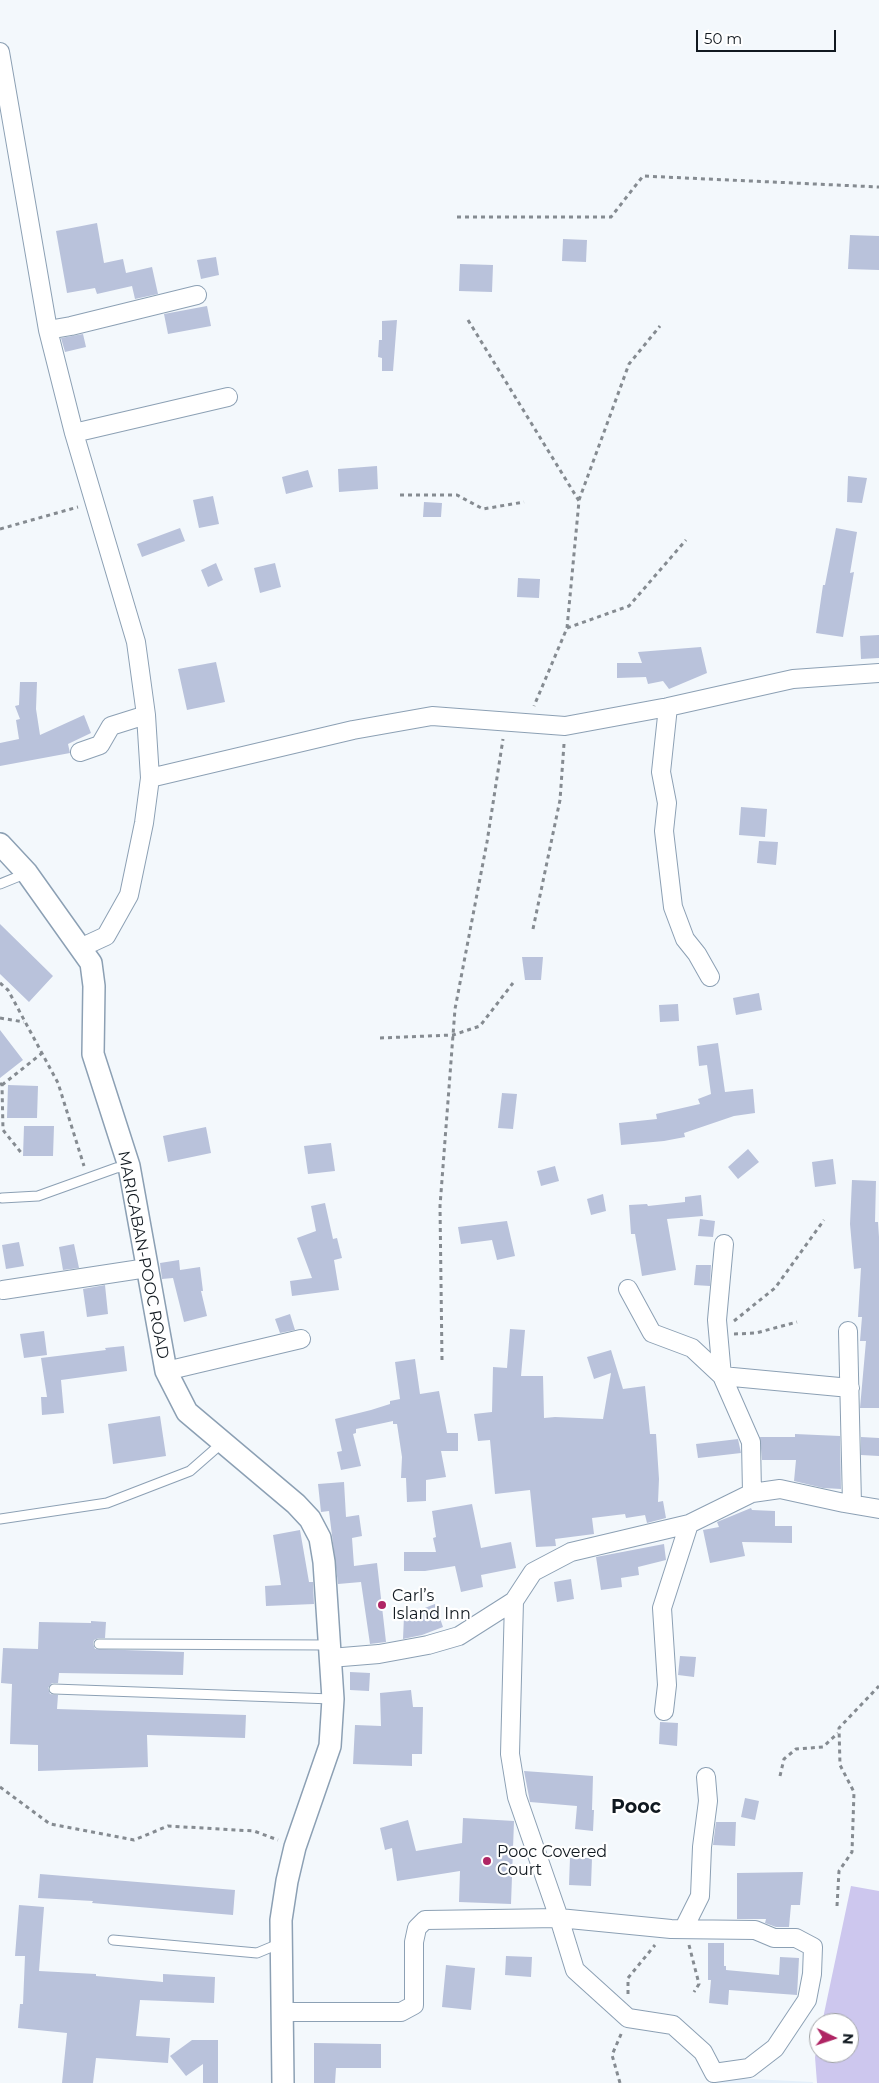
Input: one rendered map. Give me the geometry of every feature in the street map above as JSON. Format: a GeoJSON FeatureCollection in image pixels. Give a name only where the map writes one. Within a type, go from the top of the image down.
{"type":"FeatureCollection","features":[{"type":"Feature","properties":{"kind":"street"},"geometry":{"type":"LineString","coordinates":[[0,52],[48,330],[74,433],[136,642],[146,715],[150,778],[144,823],[129,895],[106,936],[80,948]]}},
{"type":"Feature","properties":{"kind":"street"},"geometry":{"type":"LineString","coordinates":[[48,330],[197,295]]}},
{"type":"Feature","properties":{"kind":"street"},"geometry":{"type":"LineString","coordinates":[[74,433],[228,397]]}},
{"type":"Feature","properties":{"kind":"street"},"geometry":{"type":"LineString","coordinates":[[150,778],[353,730],[432,716],[565,726],[668,707],[793,679],[879,673]]}},
{"type":"Feature","properties":{"kind":"street"},"geometry":{"type":"LineString","coordinates":[[668,707],[661,772],[667,803],[664,831],[673,906],[686,939],[698,954],[710,978]]}},
{"type":"Feature","properties":{"kind":"street"},"geometry":{"type":"LineString","coordinates":[[80,752],[100,745],[111,726],[146,715]]}},
{"type":"Feature","properties":{"kind":"street","name":"MARICABAN-POOC ROAD"},"geometry":{"type":"LineString","coordinates":[[3,850],[27,873],[90,963],[94,986],[93,1054],[129,1166],[166,1371],[187,1412],[296,1504],[310,1519],[320,1538],[324,1562],[330,1652],[332,1699],[330,1746],[295,1847],[285,1891],[281,1943],[283,2083]]}},
{"type":"Feature","properties":{"kind":"street"},"geometry":{"type":"LineString","coordinates":[[724,1244],[718,1320],[722,1376],[751,1442],[752,1493]]}},
{"type":"Feature","properties":{"kind":"street"},"geometry":{"type":"LineString","coordinates":[[3,1290],[147,1268]]}},
{"type":"Feature","properties":{"kind":"street"},"geometry":{"type":"LineString","coordinates":[[628,1289],[652,1333],[692,1348],[722,1376],[850,1388]]}},
{"type":"Feature","properties":{"kind":"street"},"geometry":{"type":"LineString","coordinates":[[848,1331],[852,1504]]}},
{"type":"Feature","properties":{"kind":"street"},"geometry":{"type":"LineString","coordinates":[[166,1371],[301,1339]]}},
{"type":"Feature","properties":{"kind":"street"},"geometry":{"type":"LineString","coordinates":[[330,1652],[379,1654],[428,1645],[459,1636],[514,1601],[533,1572],[571,1552],[689,1524],[752,1493],[780,1489],[879,1509]]}},
{"type":"Feature","properties":{"kind":"street"},"geometry":{"type":"LineString","coordinates":[[664,1711],[667,1685],[662,1608],[689,1524]]}},
{"type":"Feature","properties":{"kind":"street"},"geometry":{"type":"LineString","coordinates":[[282,2012],[401,2012],[414,2005],[414,1942],[417,1928],[425,1920],[559,1918],[672,1929],[755,1930],[774,1938],[796,1938],[813,1947],[812,1974],[807,2000],[775,2048],[749,2068],[714,2073],[703,2052],[674,2025],[628,2018],[575,1970],[559,1918],[517,1797],[510,1754],[514,1601]]}},
{"type":"Feature","properties":{"kind":"street"},"geometry":{"type":"LineString","coordinates":[[684,1928],[700,1896],[702,1846],[708,1801],[706,1777]]}},
{"type":"Feature","properties":{"kind":"lane"},"geometry":{"type":"LineString","coordinates":[[0,884],[27,873]]}},
{"type":"Feature","properties":{"kind":"lane"},"geometry":{"type":"LineString","coordinates":[[2,1198],[38,1196],[116,1168],[129,1166]]}},
{"type":"Feature","properties":{"kind":"lane"},"geometry":{"type":"LineString","coordinates":[[0,1519],[107,1503],[190,1472],[222,1443]]}},
{"type":"Feature","properties":{"kind":"lane"},"geometry":{"type":"LineString","coordinates":[[99,1644],[330,1652]]}},
{"type":"Feature","properties":{"kind":"lane"},"geometry":{"type":"LineString","coordinates":[[54,1689],[332,1699]]}},
{"type":"Feature","properties":{"kind":"lane"},"geometry":{"type":"LineString","coordinates":[[113,1940],[257,1953],[281,1943]]}},
{"type":"Feature","properties":{"kind":"path"},"geometry":{"type":"LineString","coordinates":[[457,217],[611,217],[643,176],[879,187]]}},
{"type":"Feature","properties":{"kind":"path"},"geometry":{"type":"LineString","coordinates":[[468,320],[579,501]]}},
{"type":"Feature","properties":{"kind":"path"},"geometry":{"type":"LineString","coordinates":[[527,723],[567,628],[579,501],[628,364],[660,326]]}},
{"type":"Feature","properties":{"kind":"path"},"geometry":{"type":"LineString","coordinates":[[400,495],[457,495],[483,509],[524,502]]}},
{"type":"Feature","properties":{"kind":"path"},"geometry":{"type":"LineString","coordinates":[[0,529],[96,502]]}},
{"type":"Feature","properties":{"kind":"path"},"geometry":{"type":"LineString","coordinates":[[567,628],[629,606],[686,540]]}},
{"type":"Feature","properties":{"kind":"path"},"geometry":{"type":"LineString","coordinates":[[442,1360],[440,1206],[455,1009],[506,721]]}},
{"type":"Feature","properties":{"kind":"path"},"geometry":{"type":"LineString","coordinates":[[532,929],[560,800],[565,726]]}},
{"type":"Feature","properties":{"kind":"path"},"geometry":{"type":"LineString","coordinates":[[0,983],[8,990],[58,1083],[88,1178]]}},
{"type":"Feature","properties":{"kind":"path"},"geometry":{"type":"LineString","coordinates":[[380,1038],[454,1035],[480,1026],[513,983]]}},
{"type":"Feature","properties":{"kind":"path"},"geometry":{"type":"LineString","coordinates":[[0,1018],[24,1022]]}},
{"type":"Feature","properties":{"kind":"path"},"geometry":{"type":"LineString","coordinates":[[23,1155],[3,1130],[1,1084],[41,1054]]}},
{"type":"Feature","properties":{"kind":"path"},"geometry":{"type":"LineString","coordinates":[[0,1107],[3,1102]]}},
{"type":"Feature","properties":{"kind":"path"},"geometry":{"type":"LineString","coordinates":[[719,1334],[775,1288],[824,1220]]}},
{"type":"Feature","properties":{"kind":"path"},"geometry":{"type":"LineString","coordinates":[[719,1334],[756,1333],[797,1322]]}},
{"type":"Feature","properties":{"kind":"path"},"geometry":{"type":"LineString","coordinates":[[837,1906],[839,1871],[852,1852],[854,1792],[840,1765],[838,1728],[879,1686]]}},
{"type":"Feature","properties":{"kind":"path"},"geometry":{"type":"LineString","coordinates":[[780,1776],[784,1759],[796,1749],[823,1747],[838,1733]]}},
{"type":"Feature","properties":{"kind":"path"},"geometry":{"type":"LineString","coordinates":[[0,1787],[50,1824],[134,1840],[168,1826],[254,1831],[295,1847]]}},
{"type":"Feature","properties":{"kind":"path"},"geometry":{"type":"LineString","coordinates":[[684,1928],[699,1984],[694,1992]]}},
{"type":"Feature","properties":{"kind":"shaded area"},"geometry":{"type":"Polygon","coordinates":[[[851,1886],[879,1891],[879,2083],[817,2083],[815,2063],[859,2063],[859,2013],[824,2013],[851,1886]]]}},
{"type":"Feature","properties":{"kind":"shaded area"},"geometry":{"type":"Polygon","coordinates":[[[711,2077],[813,2082],[813,2083],[710,2083],[711,2077]]]}},
{"type":"Feature","properties":{"kind":"building"},"geometry":{"type":"Polygon","coordinates":[[[97,223],[104,263],[123,259],[126,273],[152,267],[158,294],[135,299],[132,286],[97,294],[95,288],[67,293],[56,231],[97,223]]]}},
{"type":"Feature","properties":{"kind":"building"},"geometry":{"type":"Polygon","coordinates":[[[850,235],[879,236],[879,270],[848,269],[850,235]]]}},
{"type":"Feature","properties":{"kind":"building"},"geometry":{"type":"Polygon","coordinates":[[[563,239],[587,240],[586,262],[562,261],[563,239]]]}},
{"type":"Feature","properties":{"kind":"building"},"geometry":{"type":"Polygon","coordinates":[[[216,257],[219,275],[201,279],[197,260],[216,257]]]}},
{"type":"Feature","properties":{"kind":"building"},"geometry":{"type":"Polygon","coordinates":[[[460,264],[493,265],[492,292],[459,291],[460,264]]]}},
{"type":"Feature","properties":{"kind":"building"},"geometry":{"type":"Polygon","coordinates":[[[207,306],[211,326],[168,334],[164,314],[207,306]]]}},
{"type":"Feature","properties":{"kind":"building"},"geometry":{"type":"Polygon","coordinates":[[[397,320],[393,371],[382,371],[382,358],[378,357],[379,340],[382,340],[382,321],[397,320]]]}},
{"type":"Feature","properties":{"kind":"building"},"geometry":{"type":"Polygon","coordinates":[[[83,334],[86,347],[65,352],[61,338],[83,334]]]}},
{"type":"Feature","properties":{"kind":"building"},"geometry":{"type":"Polygon","coordinates":[[[377,466],[378,489],[339,492],[338,469],[377,466]]]}},
{"type":"Feature","properties":{"kind":"building"},"geometry":{"type":"Polygon","coordinates":[[[308,470],[313,487],[286,494],[282,477],[308,470]]]}},
{"type":"Feature","properties":{"kind":"building"},"geometry":{"type":"Polygon","coordinates":[[[848,476],[867,478],[862,503],[847,502],[848,476]]]}},
{"type":"Feature","properties":{"kind":"building"},"geometry":{"type":"Polygon","coordinates":[[[213,496],[219,524],[199,528],[193,500],[213,496]]]}},
{"type":"Feature","properties":{"kind":"building"},"geometry":{"type":"Polygon","coordinates":[[[424,502],[442,503],[441,517],[423,517],[424,502]]]}},
{"type":"Feature","properties":{"kind":"building"},"geometry":{"type":"Polygon","coordinates":[[[180,528],[185,541],[142,557],[137,544],[180,528]]]}},
{"type":"Feature","properties":{"kind":"building"},"geometry":{"type":"Polygon","coordinates":[[[836,528],[857,532],[850,573],[854,572],[843,637],[816,633],[823,585],[825,585],[836,528]]]}},
{"type":"Feature","properties":{"kind":"building"},"geometry":{"type":"Polygon","coordinates":[[[216,563],[223,580],[208,587],[201,570],[216,563]]]}},
{"type":"Feature","properties":{"kind":"building"},"geometry":{"type":"Polygon","coordinates":[[[275,563],[281,587],[260,593],[254,568],[275,563]]]}},
{"type":"Feature","properties":{"kind":"building"},"geometry":{"type":"Polygon","coordinates":[[[518,578],[540,579],[539,598],[517,597],[518,578]]]}},
{"type":"Feature","properties":{"kind":"building"},"geometry":{"type":"Polygon","coordinates":[[[879,635],[879,658],[861,659],[860,636],[879,635]]]}},
{"type":"Feature","properties":{"kind":"building"},"geometry":{"type":"Polygon","coordinates":[[[701,647],[707,673],[669,689],[663,681],[648,684],[646,677],[617,678],[617,663],[642,663],[638,652],[701,647]]]}},
{"type":"Feature","properties":{"kind":"building"},"geometry":{"type":"Polygon","coordinates":[[[216,662],[225,702],[187,710],[178,669],[216,662]]]}},
{"type":"Feature","properties":{"kind":"building"},"geometry":{"type":"Polygon","coordinates":[[[20,682],[37,682],[36,709],[40,735],[84,715],[91,733],[68,744],[70,753],[0,766],[0,743],[19,739],[16,720],[20,719],[15,706],[19,705],[20,682]]]}},
{"type":"Feature","properties":{"kind":"building"},"geometry":{"type":"Polygon","coordinates":[[[741,807],[767,809],[765,837],[739,835],[741,807]]]}},
{"type":"Feature","properties":{"kind":"building"},"geometry":{"type":"Polygon","coordinates":[[[759,841],[778,842],[776,865],[757,863],[759,841]]]}},
{"type":"Feature","properties":{"kind":"building"},"geometry":{"type":"Polygon","coordinates":[[[0,924],[53,976],[29,1002],[0,974],[0,924]]]}},
{"type":"Feature","properties":{"kind":"building"},"geometry":{"type":"Polygon","coordinates":[[[522,957],[543,957],[541,980],[525,980],[522,957]]]}},
{"type":"Feature","properties":{"kind":"building"},"geometry":{"type":"Polygon","coordinates":[[[759,993],[762,1010],[736,1015],[733,998],[759,993]]]}},
{"type":"Feature","properties":{"kind":"building"},"geometry":{"type":"Polygon","coordinates":[[[678,1004],[679,1021],[660,1022],[659,1005],[678,1004]]]}},
{"type":"Feature","properties":{"kind":"building"},"geometry":{"type":"Polygon","coordinates":[[[0,1030],[23,1060],[0,1078],[0,1030]]]}},
{"type":"Feature","properties":{"kind":"building"},"geometry":{"type":"Polygon","coordinates":[[[718,1043],[725,1092],[753,1089],[755,1113],[734,1116],[684,1133],[685,1137],[621,1145],[619,1123],[657,1119],[656,1114],[700,1104],[698,1099],[711,1094],[707,1065],[699,1066],[697,1046],[718,1043]]]}},
{"type":"Feature","properties":{"kind":"building"},"geometry":{"type":"Polygon","coordinates":[[[8,1085],[38,1086],[37,1118],[7,1118],[8,1085]]]}},
{"type":"Feature","properties":{"kind":"building"},"geometry":{"type":"Polygon","coordinates":[[[502,1093],[517,1094],[513,1129],[498,1128],[502,1093]]]}},
{"type":"Feature","properties":{"kind":"building"},"geometry":{"type":"Polygon","coordinates":[[[24,1126],[54,1126],[53,1156],[23,1156],[24,1126]]]}},
{"type":"Feature","properties":{"kind":"building"},"geometry":{"type":"Polygon","coordinates":[[[206,1127],[211,1153],[168,1162],[163,1136],[206,1127]]]}},
{"type":"Feature","properties":{"kind":"building"},"geometry":{"type":"Polygon","coordinates":[[[331,1143],[335,1171],[308,1174],[304,1146],[331,1143]]]}},
{"type":"Feature","properties":{"kind":"building"},"geometry":{"type":"Polygon","coordinates":[[[748,1149],[759,1162],[738,1179],[728,1167],[748,1149]]]}},
{"type":"Feature","properties":{"kind":"building"},"geometry":{"type":"Polygon","coordinates":[[[833,1159],[836,1184],[815,1187],[812,1162],[833,1159]]]}},
{"type":"Feature","properties":{"kind":"building"},"geometry":{"type":"Polygon","coordinates":[[[555,1166],[559,1181],[541,1186],[537,1171],[555,1166]]]}},
{"type":"Feature","properties":{"kind":"building"},"geometry":{"type":"Polygon","coordinates":[[[852,1180],[876,1181],[875,1222],[878,1222],[879,1237],[879,1408],[860,1408],[866,1341],[860,1341],[862,1317],[858,1317],[861,1268],[854,1269],[850,1224],[852,1180]]]}},
{"type":"Feature","properties":{"kind":"building"},"geometry":{"type":"Polygon","coordinates":[[[603,1194],[606,1211],[591,1215],[587,1199],[603,1194]]]}},
{"type":"Feature","properties":{"kind":"building"},"geometry":{"type":"Polygon","coordinates":[[[701,1195],[703,1216],[667,1219],[676,1270],[642,1276],[635,1234],[631,1234],[629,1205],[647,1204],[648,1206],[685,1202],[685,1197],[701,1195]]]}},
{"type":"Feature","properties":{"kind":"building"},"geometry":{"type":"Polygon","coordinates":[[[325,1203],[333,1239],[337,1238],[342,1258],[334,1260],[339,1290],[292,1296],[290,1281],[312,1278],[297,1238],[316,1231],[311,1206],[325,1203]]]}},
{"type":"Feature","properties":{"kind":"building"},"geometry":{"type":"Polygon","coordinates":[[[700,1219],[715,1221],[713,1237],[698,1236],[700,1219]]]}},
{"type":"Feature","properties":{"kind":"building"},"geometry":{"type":"Polygon","coordinates":[[[507,1221],[515,1256],[497,1260],[492,1240],[461,1244],[458,1227],[507,1221]]]}},
{"type":"Feature","properties":{"kind":"building"},"geometry":{"type":"Polygon","coordinates":[[[19,1242],[24,1266],[6,1269],[2,1245],[19,1242]]]}},
{"type":"Feature","properties":{"kind":"building"},"geometry":{"type":"Polygon","coordinates":[[[74,1244],[79,1268],[63,1270],[59,1247],[74,1244]]]}},
{"type":"Feature","properties":{"kind":"building"},"geometry":{"type":"Polygon","coordinates":[[[179,1260],[180,1270],[200,1267],[203,1291],[201,1291],[207,1316],[184,1322],[173,1278],[162,1279],[160,1263],[179,1260]]]}},
{"type":"Feature","properties":{"kind":"building"},"geometry":{"type":"Polygon","coordinates":[[[696,1265],[711,1265],[710,1286],[694,1285],[696,1265]]]}},
{"type":"Feature","properties":{"kind":"building"},"geometry":{"type":"Polygon","coordinates":[[[105,1285],[108,1314],[87,1317],[83,1289],[105,1285]]]}},
{"type":"Feature","properties":{"kind":"building"},"geometry":{"type":"Polygon","coordinates":[[[290,1314],[295,1330],[280,1333],[275,1319],[290,1314]]]}},
{"type":"Feature","properties":{"kind":"building"},"geometry":{"type":"Polygon","coordinates":[[[510,1329],[525,1330],[521,1376],[543,1376],[544,1418],[603,1419],[611,1373],[594,1379],[587,1357],[611,1350],[623,1389],[645,1386],[650,1434],[656,1434],[659,1479],[658,1502],[663,1501],[666,1518],[647,1523],[645,1515],[626,1518],[625,1514],[592,1518],[594,1534],[555,1539],[556,1546],[536,1547],[530,1490],[495,1494],[490,1440],[478,1441],[474,1414],[492,1412],[493,1367],[507,1368],[510,1329]]]}},
{"type":"Feature","properties":{"kind":"building"},"geometry":{"type":"Polygon","coordinates":[[[44,1331],[47,1355],[24,1358],[20,1334],[44,1331]]]}},
{"type":"Feature","properties":{"kind":"building"},"geometry":{"type":"Polygon","coordinates":[[[124,1346],[127,1371],[61,1380],[64,1413],[42,1415],[41,1397],[47,1397],[41,1358],[124,1346]]]}},
{"type":"Feature","properties":{"kind":"building"},"geometry":{"type":"Polygon","coordinates":[[[415,1359],[420,1394],[439,1391],[447,1433],[458,1433],[458,1451],[441,1451],[446,1477],[426,1480],[426,1501],[407,1502],[406,1478],[401,1478],[402,1457],[397,1424],[393,1424],[393,1421],[356,1429],[356,1433],[353,1434],[361,1466],[341,1470],[337,1452],[342,1451],[335,1419],[371,1410],[390,1404],[390,1401],[400,1399],[395,1362],[415,1359]]]}},
{"type":"Feature","properties":{"kind":"building"},"geometry":{"type":"Polygon","coordinates":[[[160,1416],[166,1456],[113,1464],[108,1424],[160,1416]]]}},
{"type":"Feature","properties":{"kind":"building"},"geometry":{"type":"Polygon","coordinates":[[[795,1434],[840,1436],[841,1489],[823,1488],[794,1481],[796,1460],[762,1460],[760,1437],[795,1437],[795,1434]]]}},
{"type":"Feature","properties":{"kind":"building"},"geometry":{"type":"Polygon","coordinates":[[[861,1437],[879,1438],[879,1456],[861,1455],[861,1437]]]}},
{"type":"Feature","properties":{"kind":"building"},"geometry":{"type":"Polygon","coordinates":[[[738,1439],[741,1453],[698,1458],[696,1444],[738,1439]]]}},
{"type":"Feature","properties":{"kind":"building"},"geometry":{"type":"Polygon","coordinates":[[[344,1482],[346,1517],[359,1515],[362,1536],[352,1538],[354,1566],[377,1563],[386,1642],[370,1644],[361,1582],[338,1584],[329,1511],[321,1512],[318,1484],[344,1482]]]}},
{"type":"Feature","properties":{"kind":"building"},"geometry":{"type":"Polygon","coordinates":[[[472,1504],[481,1548],[511,1542],[516,1568],[481,1575],[483,1587],[461,1592],[455,1566],[425,1571],[404,1571],[404,1552],[436,1552],[433,1538],[436,1537],[432,1511],[472,1504]]]}},
{"type":"Feature","properties":{"kind":"building"},"geometry":{"type":"Polygon","coordinates":[[[751,1508],[752,1510],[775,1511],[775,1526],[792,1526],[792,1543],[742,1542],[745,1556],[710,1563],[703,1530],[719,1527],[717,1522],[751,1508]]]}},
{"type":"Feature","properties":{"kind":"building"},"geometry":{"type":"Polygon","coordinates":[[[300,1530],[309,1582],[313,1582],[314,1604],[266,1606],[265,1586],[281,1585],[273,1535],[300,1530]]]}},
{"type":"Feature","properties":{"kind":"building"},"geometry":{"type":"Polygon","coordinates":[[[664,1544],[666,1560],[638,1567],[639,1575],[621,1578],[622,1587],[601,1590],[596,1557],[664,1544]]]}},
{"type":"Feature","properties":{"kind":"building"},"geometry":{"type":"Polygon","coordinates":[[[571,1579],[574,1599],[557,1602],[554,1582],[571,1579]]]}},
{"type":"Feature","properties":{"kind":"building"},"geometry":{"type":"Polygon","coordinates":[[[435,1604],[443,1627],[422,1635],[403,1639],[404,1616],[435,1604]]]}},
{"type":"Feature","properties":{"kind":"building"},"geometry":{"type":"Polygon","coordinates":[[[91,1621],[106,1622],[105,1638],[94,1640],[95,1649],[184,1652],[183,1675],[59,1673],[58,1683],[52,1683],[48,1688],[50,1694],[58,1695],[57,1709],[246,1715],[245,1738],[147,1735],[148,1767],[38,1771],[38,1745],[10,1744],[12,1684],[1,1683],[3,1648],[38,1649],[39,1622],[91,1623],[91,1621]]]}},
{"type":"Feature","properties":{"kind":"building"},"geometry":{"type":"Polygon","coordinates":[[[680,1656],[696,1657],[694,1677],[678,1675],[680,1656]]]}},
{"type":"Feature","properties":{"kind":"building"},"geometry":{"type":"Polygon","coordinates":[[[350,1672],[370,1673],[369,1691],[350,1690],[350,1672]]]}},
{"type":"Feature","properties":{"kind":"building"},"geometry":{"type":"Polygon","coordinates":[[[411,1690],[413,1707],[423,1707],[422,1754],[412,1754],[412,1766],[353,1764],[355,1725],[381,1726],[380,1693],[411,1690]]]}},
{"type":"Feature","properties":{"kind":"building"},"geometry":{"type":"Polygon","coordinates":[[[660,1722],[678,1723],[677,1746],[659,1744],[660,1722]]]}},
{"type":"Feature","properties":{"kind":"building"},"geometry":{"type":"Polygon","coordinates":[[[524,1771],[593,1776],[593,1831],[575,1829],[577,1806],[530,1802],[524,1771]]]}},
{"type":"Feature","properties":{"kind":"building"},"geometry":{"type":"Polygon","coordinates":[[[745,1798],[759,1801],[755,1820],[741,1817],[745,1798]]]}},
{"type":"Feature","properties":{"kind":"building","name":"Pooc Covered Court"},"geometry":{"type":"Polygon","coordinates":[[[463,1818],[514,1821],[511,1904],[459,1902],[460,1871],[397,1881],[392,1848],[385,1850],[380,1828],[408,1820],[416,1851],[462,1843],[463,1818]]]}},
{"type":"Feature","properties":{"kind":"building"},"geometry":{"type":"Polygon","coordinates":[[[716,1822],[736,1822],[735,1846],[713,1845],[716,1822]]]}},
{"type":"Feature","properties":{"kind":"building"},"geometry":{"type":"Polygon","coordinates":[[[570,1858],[592,1858],[591,1886],[569,1885],[570,1858]]]}},
{"type":"Feature","properties":{"kind":"building"},"geometry":{"type":"Polygon","coordinates":[[[803,1872],[800,1905],[791,1905],[789,1927],[776,1927],[765,1923],[766,1919],[737,1919],[737,1873],[803,1872]]]}},
{"type":"Feature","properties":{"kind":"building"},"geometry":{"type":"Polygon","coordinates":[[[40,1874],[235,1890],[233,1915],[92,1903],[93,1901],[38,1898],[40,1874]]]}},
{"type":"Feature","properties":{"kind":"building"},"geometry":{"type":"Polygon","coordinates":[[[19,1905],[44,1907],[39,1971],[96,1974],[96,1976],[163,1982],[163,1974],[215,1977],[214,2003],[140,2000],[136,2036],[170,2038],[168,2063],[96,2058],[93,2083],[62,2083],[67,2033],[18,2028],[20,2004],[23,2004],[25,1956],[15,1956],[19,1905]]]}},
{"type":"Feature","properties":{"kind":"building"},"geometry":{"type":"Polygon","coordinates":[[[708,1943],[724,1943],[724,1966],[726,1966],[726,1970],[779,1975],[780,1957],[799,1958],[797,1995],[729,1990],[728,2005],[709,2003],[711,1980],[708,1980],[708,1943]]]}},
{"type":"Feature","properties":{"kind":"building"},"geometry":{"type":"Polygon","coordinates":[[[506,1956],[532,1957],[531,1977],[505,1975],[506,1956]]]}},
{"type":"Feature","properties":{"kind":"building"},"geometry":{"type":"Polygon","coordinates":[[[446,1965],[475,1968],[471,2010],[442,2007],[446,1965]]]}},
{"type":"Feature","properties":{"kind":"building"},"geometry":{"type":"Polygon","coordinates":[[[192,2040],[218,2040],[218,2083],[203,2083],[203,2064],[186,2076],[170,2056],[192,2040]]]}},
{"type":"Feature","properties":{"kind":"building"},"geometry":{"type":"Polygon","coordinates":[[[314,2043],[381,2044],[381,2068],[336,2068],[335,2083],[314,2083],[314,2043]]]}},
{"type":"Feature","properties":{"kind":"place","name":"Carl’s Island Inn"},"geometry":{"type":"Point","coordinates":[382,1605]}},
{"type":"Feature","properties":{"kind":"place","name":"Pooc Covered Court"},"geometry":{"type":"Point","coordinates":[487,1861]}},
{"type":"Feature","properties":{"kind":"district","name":"Pooc"},"geometry":{"type":"Point","coordinates":[636,1807]}}]}
